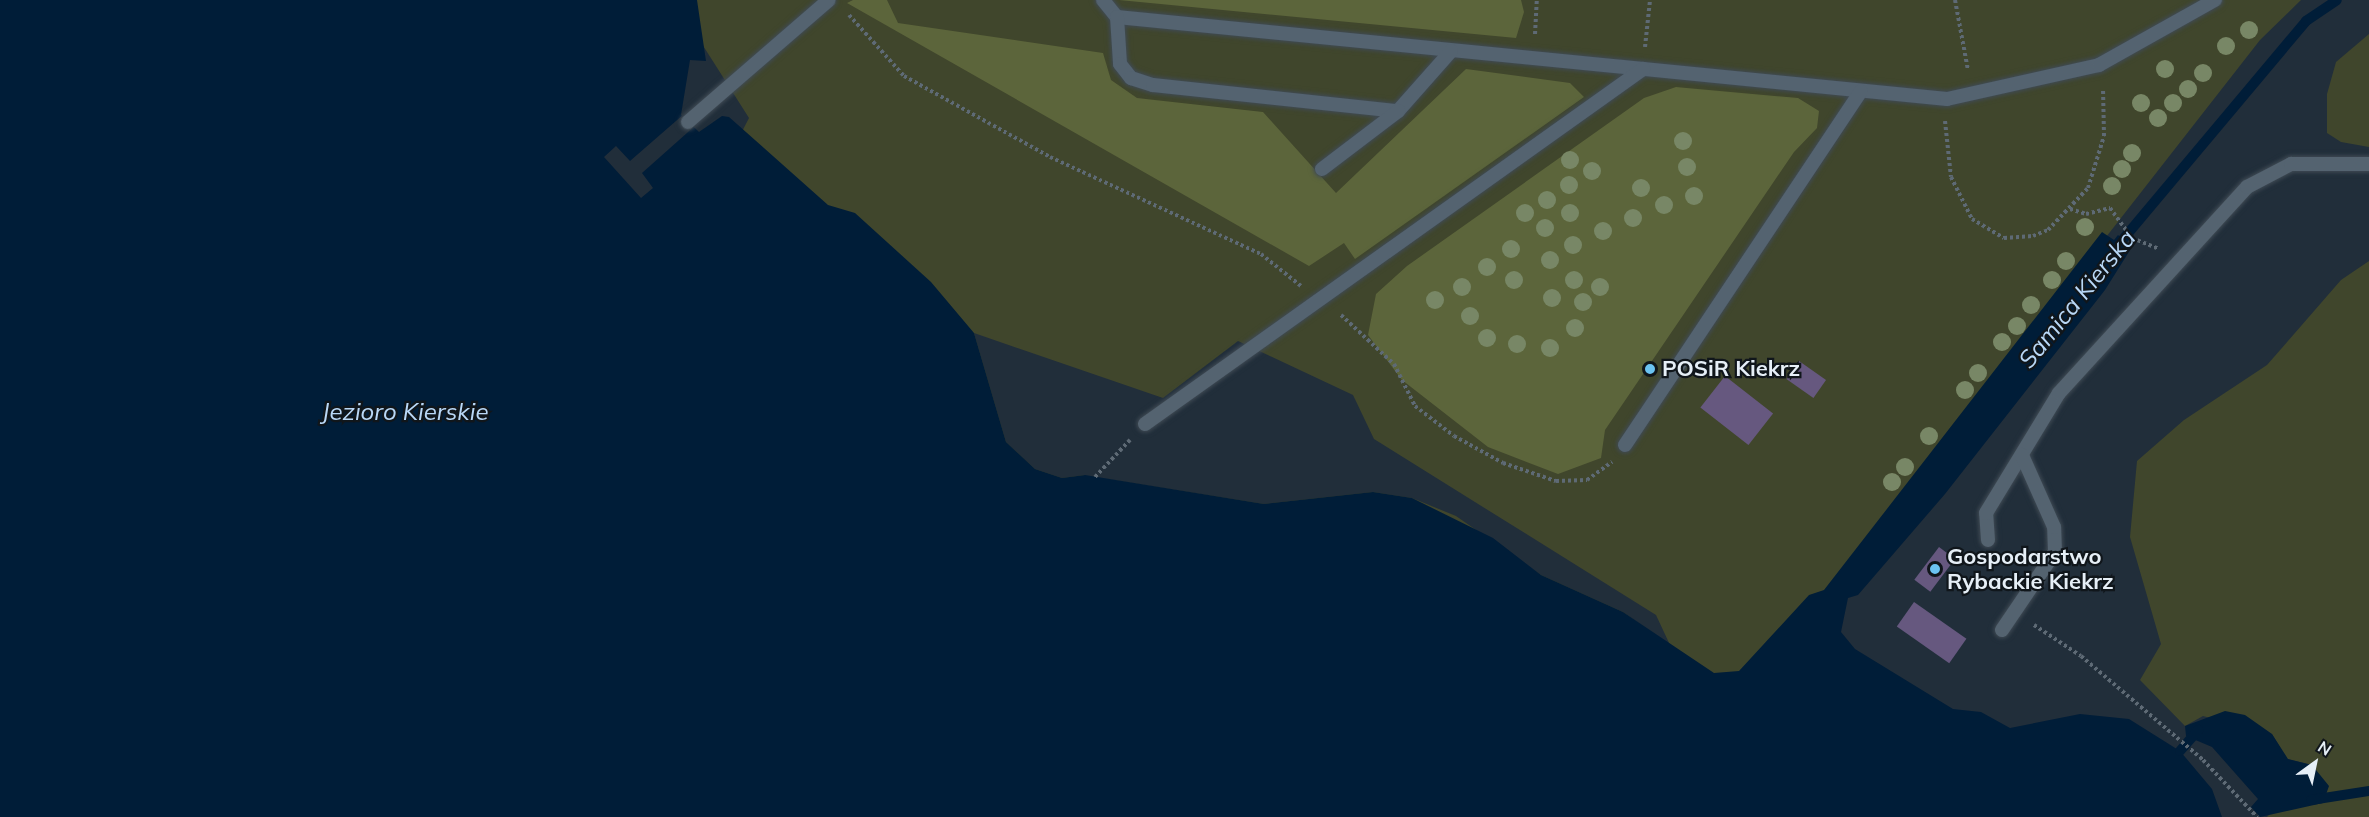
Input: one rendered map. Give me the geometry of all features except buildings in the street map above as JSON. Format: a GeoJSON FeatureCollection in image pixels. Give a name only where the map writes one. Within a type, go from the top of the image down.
{"type":"FeatureCollection","features":[{"type":"Feature","properties":{"kind":"lane"},"geometry":{"type":"LineString","coordinates":[[687,122],[829,0]]}},
{"type":"Feature","properties":{"kind":"lane"},"geometry":{"type":"LineString","coordinates":[[1103,0],[1117,17],[1120,64],[1131,78],[1154,85],[1398,111]]}},
{"type":"Feature","properties":{"kind":"lane"},"geometry":{"type":"LineString","coordinates":[[1117,17],[1947,99],[2099,65],[2215,0]]}},
{"type":"Feature","properties":{"kind":"lane"},"geometry":{"type":"LineString","coordinates":[[1322,169],[1398,111],[1450,51]]}},
{"type":"Feature","properties":{"kind":"lane"},"geometry":{"type":"LineString","coordinates":[[1145,424],[1643,69]]}},
{"type":"Feature","properties":{"kind":"lane"},"geometry":{"type":"LineString","coordinates":[[1625,445],[1861,91]]}},
{"type":"Feature","properties":{"kind":"lane"},"geometry":{"type":"LineString","coordinates":[[1988,540],[1986,513],[2059,393],[2095,350],[2247,187],[2291,164],[2369,164]]}},
{"type":"Feature","properties":{"kind":"lane"},"geometry":{"type":"LineString","coordinates":[[2002,630],[2051,562],[2056,539],[2022,455]]}},
{"type":"Feature","properties":{"kind":"path"},"geometry":{"type":"LineString","coordinates":[[1529,58],[1540,15],[1537,0]]}},
{"type":"Feature","properties":{"kind":"path"},"geometry":{"type":"LineString","coordinates":[[1643,69],[1650,0]]}},
{"type":"Feature","properties":{"kind":"path"},"geometry":{"type":"LineString","coordinates":[[1955,0],[1973,95]]}},
{"type":"Feature","properties":{"kind":"path"},"geometry":{"type":"LineString","coordinates":[[843,8],[904,76],[1050,158],[1261,254],[1320,301],[1356,324],[1394,364],[1415,406],[1454,436],[1503,463],[1556,481],[1587,480],[1607,469],[1625,445]]}},
{"type":"Feature","properties":{"kind":"path"},"geometry":{"type":"LineString","coordinates":[[1947,99],[1943,138],[1951,177],[1972,219],[1984,230],[2004,238],[2033,236],[2070,209],[2097,168],[2105,108],[2099,65]]}},
{"type":"Feature","properties":{"kind":"path"},"geometry":{"type":"LineString","coordinates":[[2070,209],[2086,214],[2110,208],[2122,229],[2132,238]]}},
{"type":"Feature","properties":{"kind":"path"},"geometry":{"type":"LineString","coordinates":[[1095,477],[1145,424]]}},
{"type":"Feature","properties":{"kind":"path"},"geometry":{"type":"LineString","coordinates":[[2016,613],[2080,656],[2187,747],[2257,817]]}},
{"type":"Feature","properties":{"kind":"green space","name":"POSiR Kiekrz"},"geometry":{"type":"Polygon","coordinates":[[[674,0],[2301,0],[2260,40],[1814,611],[1780,704],[1107,479],[1264,504],[1373,492],[1412,498],[1456,516],[1541,575],[1623,612],[1670,645],[1656,615],[1374,439],[1353,395],[1238,341],[1163,398],[974,333],[1006,442],[1035,469],[1062,478],[1085,475],[1021,549],[734,147],[749,118],[674,0]]]}},
{"type":"Feature","properties":{"kind":"green space"},"geometry":{"type":"Polygon","coordinates":[[[853,0],[887,0],[898,23],[1103,53],[1111,80],[1137,98],[1263,112],[1336,193],[1466,69],[1570,83],[1584,97],[1355,259],[1344,243],[1309,266],[847,3],[853,0]]]}},
{"type":"Feature","properties":{"kind":"green space"},"geometry":{"type":"Polygon","coordinates":[[[1119,0],[1521,0],[1524,12],[1516,38],[1119,0]]]}},
{"type":"Feature","properties":{"kind":"green space"},"geometry":{"type":"Polygon","coordinates":[[[2369,34],[2369,147],[2341,142],[2327,133],[2327,94],[2336,62],[2369,34]]]}},
{"type":"Feature","properties":{"kind":"green space"},"geometry":{"type":"Polygon","coordinates":[[[1676,87],[1798,98],[1819,111],[1817,128],[1794,152],[1605,430],[1601,458],[1558,474],[1488,447],[1402,380],[1368,335],[1376,294],[1407,266],[1644,98],[1676,87]]]}},
{"type":"Feature","properties":{"kind":"green space"},"geometry":{"type":"Polygon","coordinates":[[[2369,261],[2369,817],[2267,817],[2312,765],[2287,759],[2272,734],[2203,716],[2185,726],[2140,680],[2161,644],[2130,537],[2137,461],[2184,420],[2267,365],[2341,280],[2369,261]]]}},
{"type":"Feature","properties":{"kind":"water","name":"Jezioro Kierskie"},"geometry":{"type":"Polygon","coordinates":[[[0,0],[697,0],[706,61],[690,60],[681,115],[699,132],[722,116],[729,117],[828,205],[855,213],[931,282],[974,333],[1006,442],[1035,469],[1062,478],[1085,475],[1264,504],[1373,492],[1412,498],[1493,538],[1541,575],[1623,612],[1714,673],[1739,671],[1809,595],[1824,590],[2102,232],[2114,240],[2118,235],[2132,247],[2105,290],[1945,494],[1858,595],[1848,598],[1841,632],[1855,649],[1953,709],[1981,712],[2010,728],[2080,714],[2129,719],[2180,751],[2212,789],[2222,817],[0,817],[0,0]]]}},
{"type":"Feature","properties":{"kind":"water"},"geometry":{"type":"Polygon","coordinates":[[[2225,711],[2245,715],[2272,734],[2288,759],[2312,765],[2329,786],[2323,803],[2260,817],[2251,807],[2258,799],[2212,747],[2186,736],[2185,726],[2225,711]]]}},
{"type":"Feature","properties":{"kind":"pier"},"geometry":{"type":"Polygon","coordinates":[[[684,114],[696,125],[642,173],[653,188],[641,198],[604,157],[616,146],[630,161],[684,114]]]}},
{"type":"Feature","properties":{"kind":"waterway","name":"Samica Kierska"},"geometry":{"type":"LineString","coordinates":[[2114,250],[2306,21],[2337,0]]}},
{"type":"Feature","properties":{"kind":"waterway","name":"Samica Kierska"},"geometry":{"type":"LineString","coordinates":[[2180,751],[2198,730]]}},
{"type":"Feature","properties":{"kind":"waterway","name":"Samica Kierska"},"geometry":{"type":"LineString","coordinates":[[2311,800],[2369,791]]}},
{"type":"Feature","properties":{"kind":"place","name":"POSiR Kiekrz"},"geometry":{"type":"Point","coordinates":[1650,369]}},
{"type":"Feature","properties":{"kind":"place","name":"Gospodarstwo Rybackie Kiekrz"},"geometry":{"type":"Point","coordinates":[1935,569]}}]}
